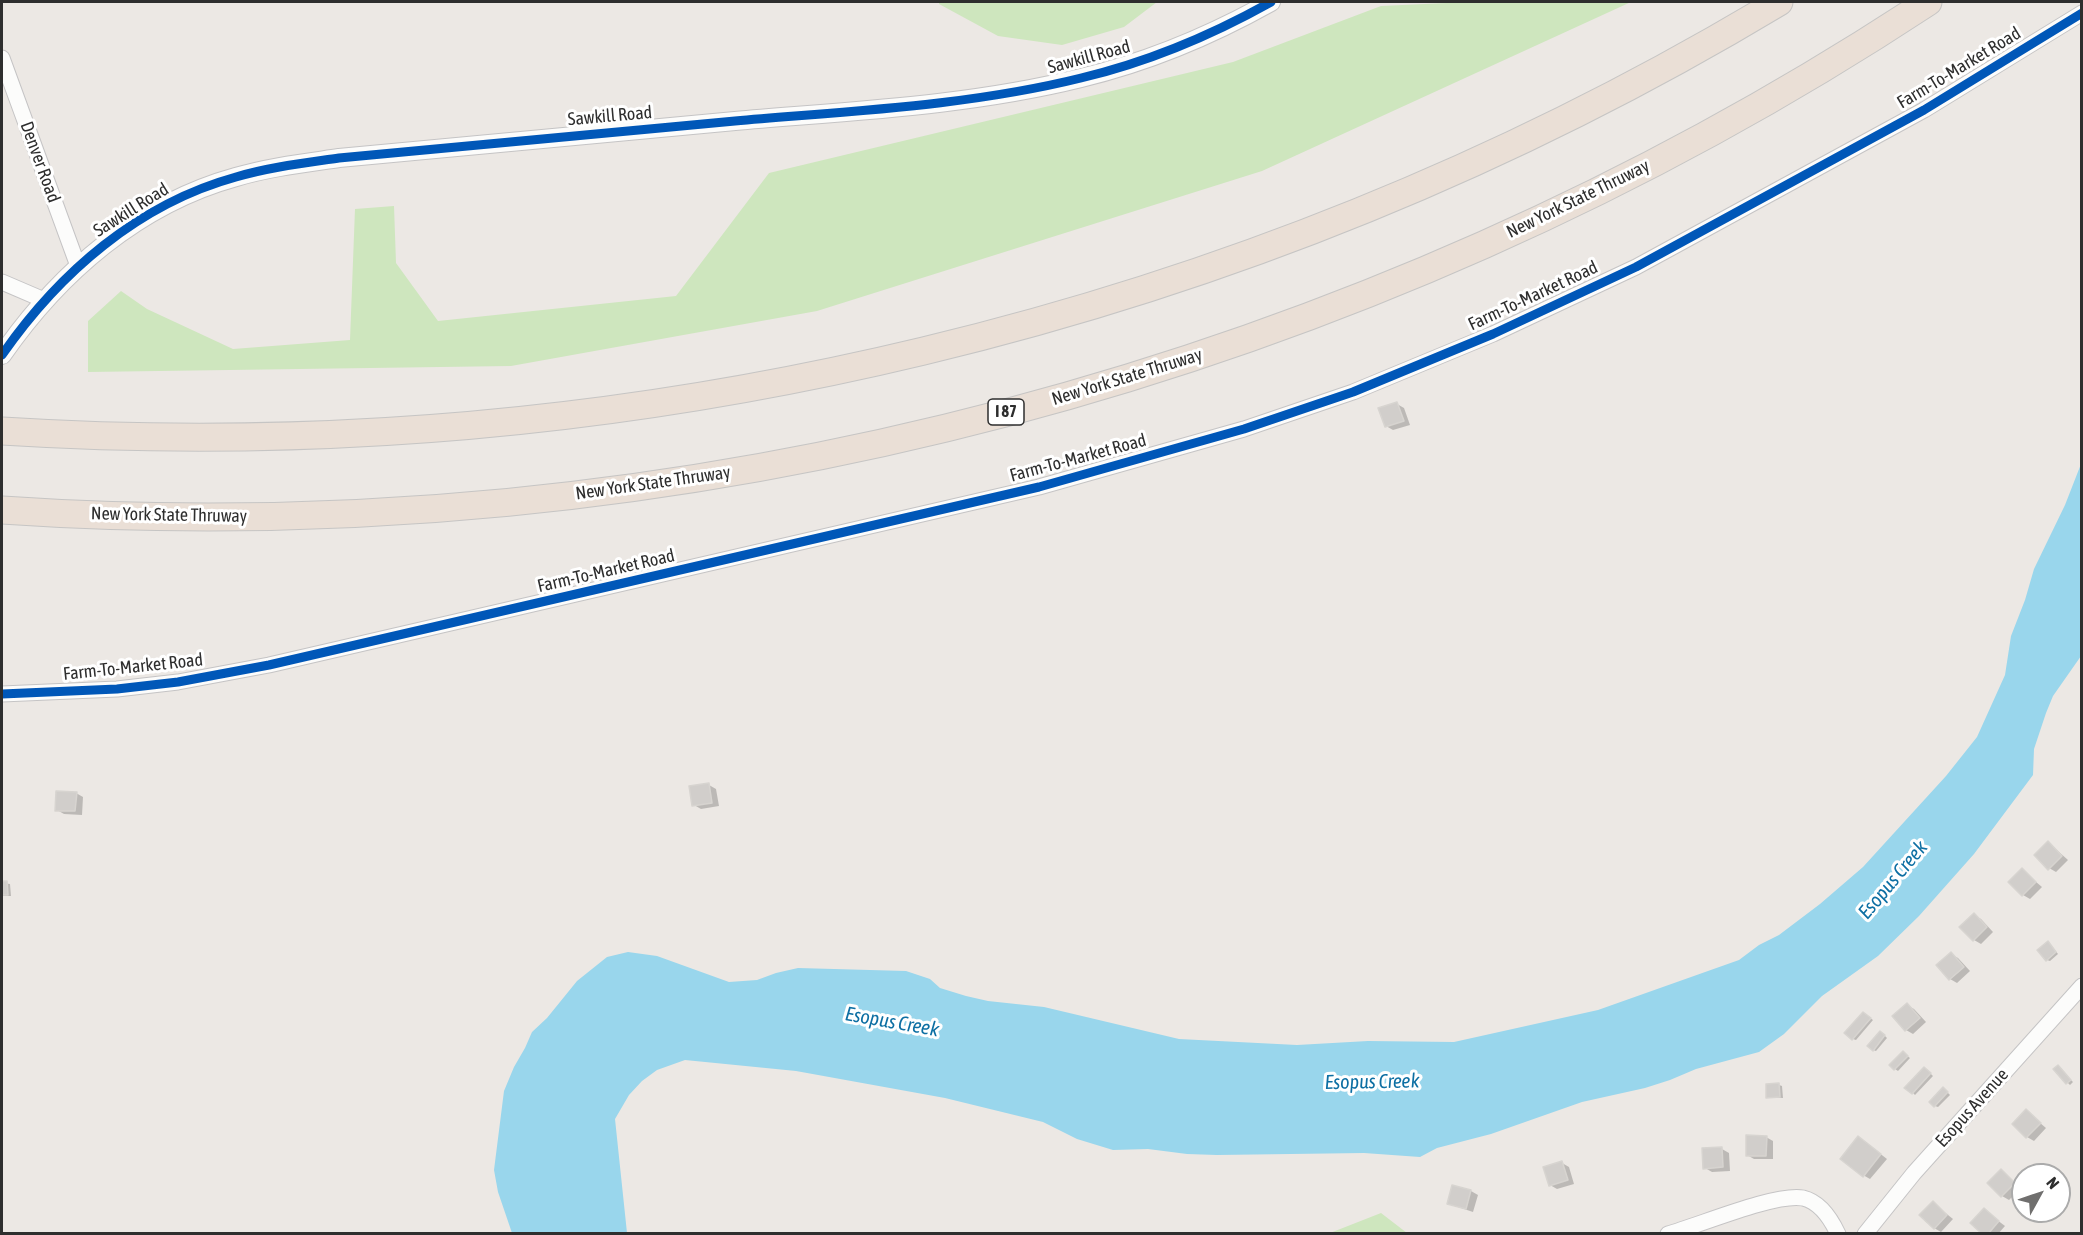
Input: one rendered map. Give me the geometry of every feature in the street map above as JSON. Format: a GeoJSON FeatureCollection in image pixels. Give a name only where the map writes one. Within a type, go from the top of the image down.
{"type":"FeatureCollection","features":[{"type":"Feature","properties":{"kind":"highway"},"geometry":{"type":"LineString","coordinates":[[2,431],[118,437],[237,438],[444,428],[576,415],[652,404],[780,382],[898,358],[1015,328],[1151,287],[1276,244],[1379,204],[1458,170],[1577,113],[1694,51],[1779,2]]}},
{"type":"Feature","properties":{"kind":"highway","name":"New York State Thruway"},"geometry":{"type":"LineString","coordinates":[[2,510],[116,515],[249,516],[386,511],[506,502],[651,485],[783,463],[982,419],[1111,383],[1242,340],[1367,294],[1490,242],[1612,184],[1733,120],[1928,2]]}},
{"type":"Feature","properties":{"kind":"street","name":"Sawkill Road"},"geometry":{"type":"LineString","coordinates":[[2,355],[44,300],[78,266],[121,232],[168,204],[212,184],[265,170],[339,158],[900,107],[996,95],[1083,78],[1125,65],[1212,32],[1271,2]]}},
{"type":"Feature","properties":{"kind":"street","name":"Farm-To-Market Road"},"geometry":{"type":"LineString","coordinates":[[2,694],[117,689],[269,665],[1039,487],[1244,429],[1353,392],[1493,334],[1636,267],[1924,111],[2082,12]]}},
{"type":"Feature","properties":{"kind":"street","name":"Denver Road"},"geometry":{"type":"LineString","coordinates":[[2,58],[78,266]]}},
{"type":"Feature","properties":{"kind":"street"},"geometry":{"type":"LineString","coordinates":[[2,282],[44,300]]}},
{"type":"Feature","properties":{"kind":"street","name":"Esopus Avenue"},"geometry":{"type":"LineString","coordinates":[[1865,1233],[1914,1173],[2082,986]]}},
{"type":"Feature","properties":{"kind":"street"},"geometry":{"type":"LineString","coordinates":[[1668,1233],[1781,1198],[1804,1198],[1815,1204],[1830,1218],[1838,1233]]}},
{"type":"Feature","properties":{"kind":"green space"},"geometry":{"type":"Polygon","coordinates":[[[939,2],[1157,2],[1124,27],[1062,45],[998,36],[939,2]]]}},
{"type":"Feature","properties":{"kind":"green space"},"geometry":{"type":"Polygon","coordinates":[[[1468,2],[1631,2],[1262,171],[817,311],[511,366],[88,372],[88,321],[121,291],[147,309],[233,349],[350,340],[355,209],[394,206],[396,263],[438,321],[676,296],[769,173],[1233,62],[1381,6],[1468,2]]]}},
{"type":"Feature","properties":{"kind":"green space"},"geometry":{"type":"Polygon","coordinates":[[[1381,1213],[1407,1233],[1330,1233],[1381,1213]]]}},
{"type":"Feature","properties":{"kind":"water","name":"Esopus Creek"},"geometry":{"type":"Polygon","coordinates":[[[2081,464],[2081,656],[2053,696],[2046,713],[2034,749],[2033,775],[1974,854],[1919,916],[1878,956],[1822,996],[1784,1034],[1759,1052],[1696,1069],[1645,1088],[1582,1102],[1491,1134],[1437,1148],[1420,1157],[1364,1153],[1217,1155],[1148,1149],[1113,1150],[1077,1139],[1043,1122],[945,1098],[796,1071],[685,1060],[657,1070],[642,1081],[629,1095],[615,1119],[627,1233],[512,1233],[498,1192],[494,1170],[504,1091],[532,1032],[547,1018],[577,981],[607,957],[628,952],[657,956],[729,982],[757,980],[798,968],[906,971],[930,979],[940,988],[966,996],[988,1001],[1044,1007],[1179,1039],[1297,1045],[1368,1041],[1454,1042],[1598,1010],[1739,960],[1759,945],[1779,935],[1863,867],[1946,776],[1977,737],[2005,675],[2011,636],[2034,569],[2065,505],[2081,464]]]}},
{"type":"Feature","properties":{"kind":"building"},"geometry":{"type":"Polygon","coordinates":[[[1397,402],[1404,421],[1385,427],[1378,408],[1397,402]]]}},
{"type":"Feature","properties":{"kind":"building"},"geometry":{"type":"Polygon","coordinates":[[[709,783],[712,803],[692,806],[689,786],[709,783]]]}},
{"type":"Feature","properties":{"kind":"building"},"geometry":{"type":"Polygon","coordinates":[[[56,791],[77,792],[75,811],[55,811],[56,791]]]}},
{"type":"Feature","properties":{"kind":"building"},"geometry":{"type":"Polygon","coordinates":[[[2048,841],[2062,856],[2048,870],[2034,855],[2048,841]]]}},
{"type":"Feature","properties":{"kind":"building"},"geometry":{"type":"Polygon","coordinates":[[[2022,868],[2036,882],[2022,896],[2008,882],[2022,868]]]}},
{"type":"Feature","properties":{"kind":"building"},"geometry":{"type":"Polygon","coordinates":[[[2,881],[7,881],[8,895],[2,895],[2,881]]]}},
{"type":"Feature","properties":{"kind":"building"},"geometry":{"type":"Polygon","coordinates":[[[1974,913],[1987,927],[1973,941],[1959,927],[1974,913]]]}},
{"type":"Feature","properties":{"kind":"building"},"geometry":{"type":"Polygon","coordinates":[[[2048,941],[2056,952],[2046,961],[2037,950],[2048,941]]]}},
{"type":"Feature","properties":{"kind":"building"},"geometry":{"type":"Polygon","coordinates":[[[1951,952],[1964,967],[1949,980],[1936,965],[1951,952]]]}},
{"type":"Feature","properties":{"kind":"building"},"geometry":{"type":"Polygon","coordinates":[[[1907,1003],[1920,1018],[1905,1031],[1892,1016],[1907,1003]]]}},
{"type":"Feature","properties":{"kind":"building"},"geometry":{"type":"Polygon","coordinates":[[[1863,1012],[1871,1018],[1852,1040],[1844,1033],[1863,1012]]]}},
{"type":"Feature","properties":{"kind":"building"},"geometry":{"type":"Polygon","coordinates":[[[1880,1031],[1885,1035],[1873,1051],[1867,1046],[1880,1031]]]}},
{"type":"Feature","properties":{"kind":"building"},"geometry":{"type":"Polygon","coordinates":[[[1903,1051],[1908,1056],[1894,1070],[1889,1065],[1903,1051]]]}},
{"type":"Feature","properties":{"kind":"building"},"geometry":{"type":"Polygon","coordinates":[[[2058,1065],[2071,1080],[2066,1084],[2053,1069],[2058,1065]]]}},
{"type":"Feature","properties":{"kind":"building"},"geometry":{"type":"Polygon","coordinates":[[[1924,1067],[1931,1073],[1912,1094],[1904,1088],[1924,1067]]]}},
{"type":"Feature","properties":{"kind":"building"},"geometry":{"type":"Polygon","coordinates":[[[1779,1083],[1780,1097],[1766,1098],[1766,1084],[1779,1083]]]}},
{"type":"Feature","properties":{"kind":"building"},"geometry":{"type":"Polygon","coordinates":[[[1943,1087],[1948,1092],[1934,1107],[1929,1102],[1943,1087]]]}},
{"type":"Feature","properties":{"kind":"building"},"geometry":{"type":"Polygon","coordinates":[[[2026,1109],[2041,1123],[2026,1138],[2012,1124],[2026,1109]]]}},
{"type":"Feature","properties":{"kind":"building"},"geometry":{"type":"Polygon","coordinates":[[[1746,1135],[1767,1136],[1766,1156],[1746,1156],[1746,1135]]]}},
{"type":"Feature","properties":{"kind":"building"},"geometry":{"type":"Polygon","coordinates":[[[1858,1136],[1881,1154],[1863,1177],[1840,1159],[1858,1136]]]}},
{"type":"Feature","properties":{"kind":"building"},"geometry":{"type":"Polygon","coordinates":[[[1722,1147],[1723,1167],[1703,1169],[1702,1148],[1722,1147]]]}},
{"type":"Feature","properties":{"kind":"building"},"geometry":{"type":"Polygon","coordinates":[[[1562,1161],[1568,1180],[1549,1186],[1543,1167],[1562,1161]]]}},
{"type":"Feature","properties":{"kind":"building"},"geometry":{"type":"Polygon","coordinates":[[[2001,1169],[2011,1179],[2011,1187],[2001,1197],[1987,1183],[2001,1169]]]}},
{"type":"Feature","properties":{"kind":"building"},"geometry":{"type":"Polygon","coordinates":[[[1452,1185],[1471,1190],[1466,1209],[1447,1204],[1452,1185]]]}},
{"type":"Feature","properties":{"kind":"building"},"geometry":{"type":"Polygon","coordinates":[[[1933,1201],[1947,1215],[1934,1229],[1919,1215],[1933,1201]]]}},
{"type":"Feature","properties":{"kind":"building"},"geometry":{"type":"Polygon","coordinates":[[[1984,1208],[1999,1221],[1988,1234],[1982,1234],[1970,1223],[1984,1208]]]}},
{"type":"Feature","properties":{"kind":"cycle path"},"geometry":{"type":"LineString","coordinates":[[2,355],[49,296],[104,245],[166,205],[200,189],[236,177],[339,158],[909,106],[995,95],[1081,78],[1155,56],[1226,26],[1271,2]]}},
{"type":"Feature","properties":{"kind":"cycle path"},"geometry":{"type":"LineString","coordinates":[[2,694],[117,689],[178,682],[269,665],[1039,487],[1244,429],[1353,392],[1493,334],[1636,267],[1924,110],[2082,13]]}}]}
